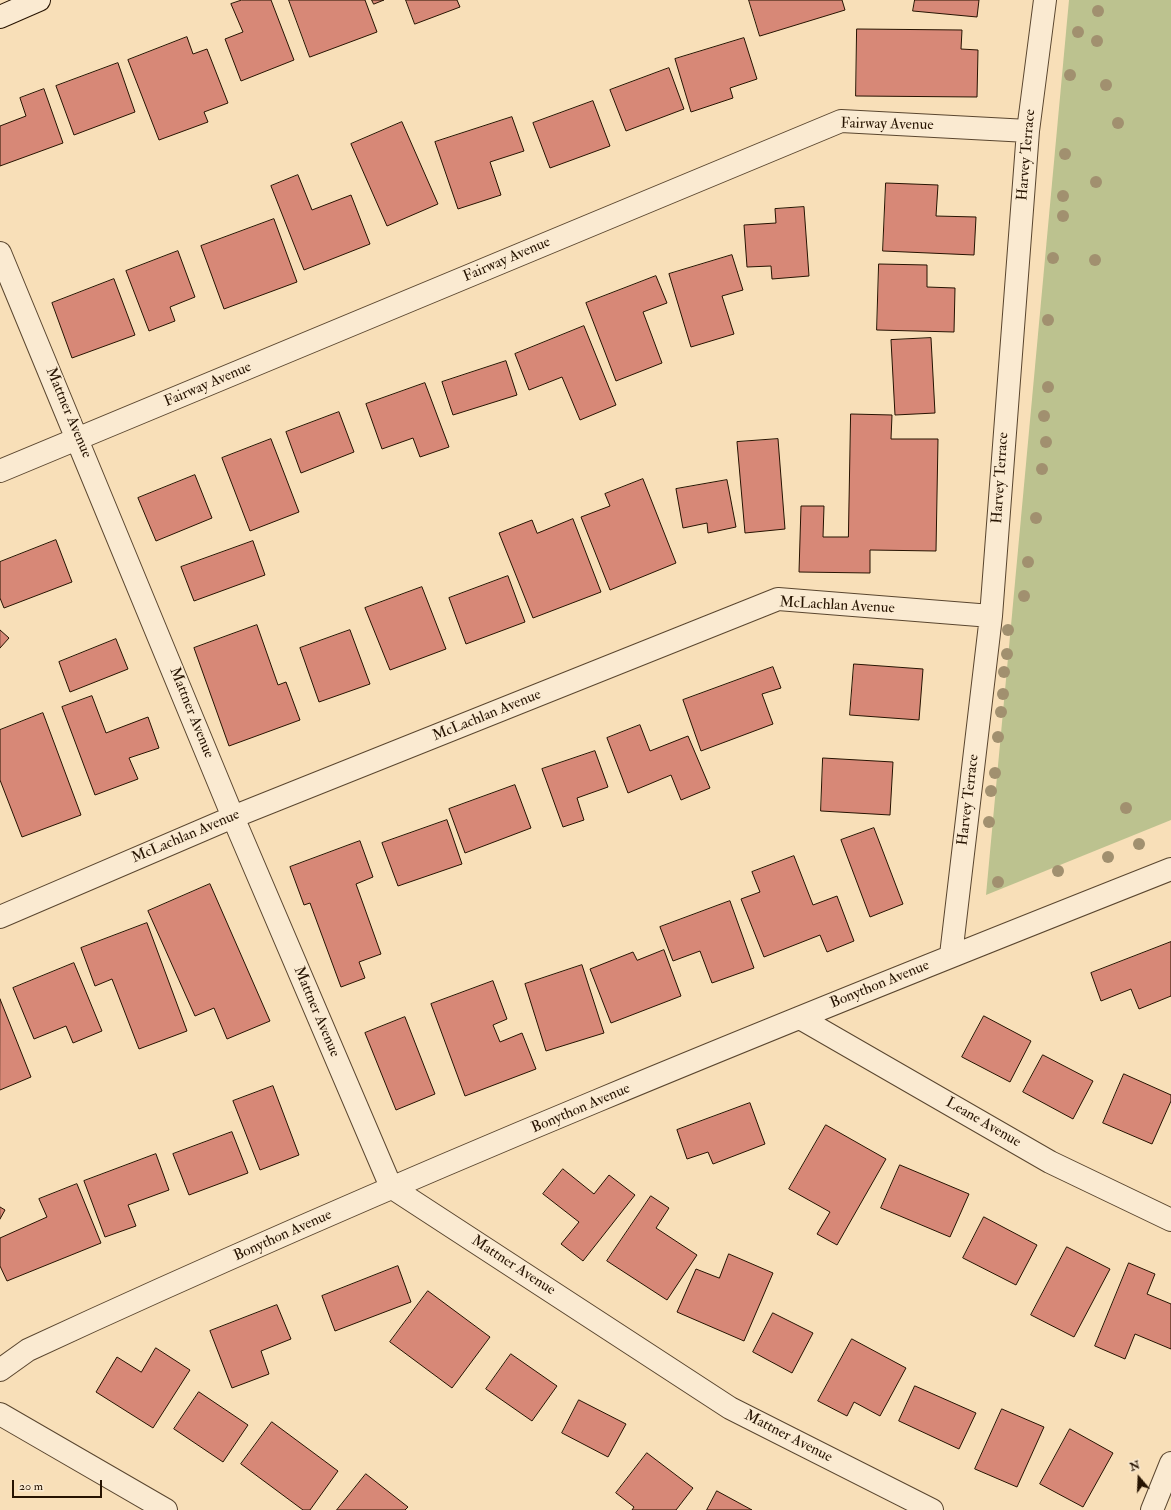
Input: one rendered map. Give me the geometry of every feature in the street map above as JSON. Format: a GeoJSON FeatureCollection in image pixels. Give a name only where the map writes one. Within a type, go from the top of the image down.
{"type":"FeatureCollection","features":[{"type":"Feature","properties":{"kind":"street"},"geometry":{"type":"LineString","coordinates":[[0,16],[39,0]]}},
{"type":"Feature","properties":{"kind":"street","name":"Harvey Terrace"},"geometry":{"type":"LineString","coordinates":[[952,955],[991,616],[1028,131],[1045,0]]}},
{"type":"Feature","properties":{"kind":"street","name":"Fairway Avenue"},"geometry":{"type":"LineString","coordinates":[[0,471],[841,121],[1028,131]]}},
{"type":"Feature","properties":{"kind":"street","name":"Mattner Avenue"},"geometry":{"type":"LineString","coordinates":[[0,253],[79,439],[233,817],[391,1188],[730,1408],[932,1510]]}},
{"type":"Feature","properties":{"kind":"street","name":"McLachlan Avenue"},"geometry":{"type":"LineString","coordinates":[[0,917],[233,817],[778,599],[991,616]]}},
{"type":"Feature","properties":{"kind":"street","name":"Bonython Avenue"},"geometry":{"type":"LineString","coordinates":[[0,1370],[35,1347],[391,1188],[952,955],[1171,869]]}},
{"type":"Feature","properties":{"kind":"street","name":"Leane Avenue"},"geometry":{"type":"LineString","coordinates":[[800,1018],[1050,1162],[1171,1220]]}},
{"type":"Feature","properties":{"kind":"street"},"geometry":{"type":"LineString","coordinates":[[0,1414],[166,1510]]}},
{"type":"Feature","properties":{"kind":"street"},"geometry":{"type":"LineString","coordinates":[[1152,1510],[1171,1463]]}},
{"type":"Feature","properties":{"kind":"green space"},"geometry":{"type":"Polygon","coordinates":[[[1069,0],[1171,0],[1171,820],[986,895],[1069,0]]]}},
{"type":"Feature","properties":{"kind":"building"},"geometry":{"type":"Polygon","coordinates":[[[242,0],[271,0],[294,60],[241,81],[225,39],[243,32],[231,4],[242,0]]]}},
{"type":"Feature","properties":{"kind":"building"},"geometry":{"type":"Polygon","coordinates":[[[289,0],[365,0],[377,32],[310,57],[289,0]]]}},
{"type":"Feature","properties":{"kind":"building"},"geometry":{"type":"Polygon","coordinates":[[[372,0],[384,0],[374,4],[372,0]]]}},
{"type":"Feature","properties":{"kind":"building"},"geometry":{"type":"Polygon","coordinates":[[[406,0],[457,0],[460,7],[415,24],[406,0]]]}},
{"type":"Feature","properties":{"kind":"building"},"geometry":{"type":"Polygon","coordinates":[[[749,0],[842,0],[845,10],[760,36],[749,0]]]}},
{"type":"Feature","properties":{"kind":"building"},"geometry":{"type":"Polygon","coordinates":[[[915,0],[979,0],[977,17],[913,11],[915,0]]]}},
{"type":"Feature","properties":{"kind":"building"},"geometry":{"type":"Polygon","coordinates":[[[857,29],[962,30],[961,49],[978,50],[977,97],[856,96],[857,29]]]}},
{"type":"Feature","properties":{"kind":"building"},"geometry":{"type":"Polygon","coordinates":[[[187,37],[193,54],[207,49],[228,103],[204,112],[208,122],[159,140],[128,60],[187,37]]]}},
{"type":"Feature","properties":{"kind":"building"},"geometry":{"type":"Polygon","coordinates":[[[744,38],[757,79],[730,88],[733,98],[691,112],[675,59],[744,38]]]}},
{"type":"Feature","properties":{"kind":"building"},"geometry":{"type":"Polygon","coordinates":[[[118,63],[135,112],[74,135],[56,86],[118,63]]]}},
{"type":"Feature","properties":{"kind":"building"},"geometry":{"type":"Polygon","coordinates":[[[669,68],[684,109],[626,131],[610,90],[669,68]]]}},
{"type":"Feature","properties":{"kind":"building"},"geometry":{"type":"Polygon","coordinates":[[[44,89],[63,143],[0,166],[0,126],[26,116],[20,98],[44,89]]]}},
{"type":"Feature","properties":{"kind":"building"},"geometry":{"type":"Polygon","coordinates":[[[593,101],[610,146],[550,168],[533,123],[593,101]]]}},
{"type":"Feature","properties":{"kind":"building"},"geometry":{"type":"Polygon","coordinates":[[[512,117],[524,151],[490,162],[501,195],[458,209],[435,142],[512,117]]]}},
{"type":"Feature","properties":{"kind":"building"},"geometry":{"type":"Polygon","coordinates":[[[402,122],[438,204],[387,226],[351,144],[402,122]]]}},
{"type":"Feature","properties":{"kind":"building"},"geometry":{"type":"Polygon","coordinates":[[[298,175],[312,210],[351,195],[370,244],[304,270],[271,186],[298,175]]]}},
{"type":"Feature","properties":{"kind":"building"},"geometry":{"type":"Polygon","coordinates":[[[886,183],[938,185],[936,216],[976,217],[974,255],[883,251],[886,183]]]}},
{"type":"Feature","properties":{"kind":"building"},"geometry":{"type":"Polygon","coordinates":[[[804,207],[809,276],[772,279],[771,266],[747,267],[744,225],[776,223],[775,209],[804,207]]]}},
{"type":"Feature","properties":{"kind":"building"},"geometry":{"type":"Polygon","coordinates":[[[274,219],[297,282],[224,309],[201,246],[274,219]]]}},
{"type":"Feature","properties":{"kind":"building"},"geometry":{"type":"Polygon","coordinates":[[[178,251],[195,297],[170,307],[175,321],[149,331],[126,271],[178,251]]]}},
{"type":"Feature","properties":{"kind":"building"},"geometry":{"type":"Polygon","coordinates":[[[732,255],[743,290],[722,296],[734,334],[691,347],[669,274],[732,255]]]}},
{"type":"Feature","properties":{"kind":"building"},"geometry":{"type":"Polygon","coordinates":[[[879,264],[927,265],[927,287],[955,288],[954,332],[877,330],[879,264]]]}},
{"type":"Feature","properties":{"kind":"building"},"geometry":{"type":"Polygon","coordinates":[[[656,276],[667,303],[643,312],[662,363],[616,381],[586,303],[656,276]]]}},
{"type":"Feature","properties":{"kind":"building"},"geometry":{"type":"Polygon","coordinates":[[[114,279],[135,335],[72,358],[52,303],[114,279]]]}},
{"type":"Feature","properties":{"kind":"building"},"geometry":{"type":"Polygon","coordinates":[[[584,326],[616,405],[580,420],[562,377],[529,390],[515,354],[584,326]]]}},
{"type":"Feature","properties":{"kind":"building"},"geometry":{"type":"Polygon","coordinates":[[[931,338],[935,413],[895,415],[891,340],[931,338]]]}},
{"type":"Feature","properties":{"kind":"building"},"geometry":{"type":"Polygon","coordinates":[[[506,361],[517,395],[453,415],[442,382],[506,361]]]}},
{"type":"Feature","properties":{"kind":"building"},"geometry":{"type":"Polygon","coordinates":[[[425,383],[449,447],[420,457],[413,438],[382,449],[366,404],[425,383]]]}},
{"type":"Feature","properties":{"kind":"building"},"geometry":{"type":"Polygon","coordinates":[[[339,412],[354,452],[301,473],[286,432],[339,412]]]}},
{"type":"Feature","properties":{"kind":"building"},"geometry":{"type":"Polygon","coordinates":[[[851,414],[892,415],[891,439],[938,439],[936,551],[870,550],[870,573],[799,572],[801,506],[824,506],[823,537],[848,537],[851,414]]]}},
{"type":"Feature","properties":{"kind":"building"},"geometry":{"type":"Polygon","coordinates":[[[271,439],[299,512],[250,531],[222,458],[271,439]]]}},
{"type":"Feature","properties":{"kind":"building"},"geometry":{"type":"Polygon","coordinates":[[[778,439],[785,529],[745,533],[737,442],[778,439]]]}},
{"type":"Feature","properties":{"kind":"building"},"geometry":{"type":"Polygon","coordinates":[[[195,475],[212,518],[156,541],[138,498],[195,475]]]}},
{"type":"Feature","properties":{"kind":"building"},"geometry":{"type":"Polygon","coordinates":[[[643,479],[676,563],[610,590],[581,517],[610,506],[605,494],[643,479]]]}},
{"type":"Feature","properties":{"kind":"building"},"geometry":{"type":"Polygon","coordinates":[[[727,480],[736,527],[708,533],[707,523],[683,528],[676,489],[727,480]]]}},
{"type":"Feature","properties":{"kind":"building"},"geometry":{"type":"Polygon","coordinates":[[[573,519],[601,592],[533,618],[499,533],[532,520],[537,533],[573,519]]]}},
{"type":"Feature","properties":{"kind":"building"},"geometry":{"type":"Polygon","coordinates":[[[56,540],[72,582],[4,608],[0,598],[0,562],[56,540]]]}},
{"type":"Feature","properties":{"kind":"building"},"geometry":{"type":"Polygon","coordinates":[[[253,541],[265,575],[194,601],[181,567],[253,541]]]}},
{"type":"Feature","properties":{"kind":"building"},"geometry":{"type":"Polygon","coordinates":[[[508,576],[525,622],[466,644],[449,598],[508,576]]]}},
{"type":"Feature","properties":{"kind":"building"},"geometry":{"type":"Polygon","coordinates":[[[422,587],[446,649],[390,670],[365,608],[422,587]]]}},
{"type":"Feature","properties":{"kind":"building"},"geometry":{"type":"Polygon","coordinates":[[[257,625],[278,685],[286,682],[300,720],[229,746],[194,648],[257,625]]]}},
{"type":"Feature","properties":{"kind":"building"},"geometry":{"type":"Polygon","coordinates":[[[0,630],[9,638],[0,648],[0,630]]]}},
{"type":"Feature","properties":{"kind":"building"},"geometry":{"type":"Polygon","coordinates":[[[350,630],[370,684],[319,702],[300,648],[350,630]]]}},
{"type":"Feature","properties":{"kind":"building"},"geometry":{"type":"Polygon","coordinates":[[[116,639],[128,669],[70,692],[59,662],[116,639]]]}},
{"type":"Feature","properties":{"kind":"building"},"geometry":{"type":"Polygon","coordinates":[[[854,664],[923,669],[919,720],[850,715],[854,664]]]}},
{"type":"Feature","properties":{"kind":"building"},"geometry":{"type":"Polygon","coordinates":[[[773,667],[781,688],[762,694],[773,724],[701,751],[683,700],[773,667]]]}},
{"type":"Feature","properties":{"kind":"building"},"geometry":{"type":"Polygon","coordinates":[[[92,696],[106,733],[148,717],[159,748],[129,758],[138,779],[95,795],[62,707],[92,696]]]}},
{"type":"Feature","properties":{"kind":"building"},"geometry":{"type":"Polygon","coordinates":[[[43,713],[81,815],[22,837],[0,780],[0,730],[43,713]]]}},
{"type":"Feature","properties":{"kind":"building"},"geometry":{"type":"Polygon","coordinates":[[[640,725],[650,751],[688,736],[710,788],[681,800],[671,775],[628,793],[607,738],[640,725]]]}},
{"type":"Feature","properties":{"kind":"building"},"geometry":{"type":"Polygon","coordinates":[[[595,751],[608,787],[577,798],[584,820],[563,827],[542,769],[595,751]]]}},
{"type":"Feature","properties":{"kind":"building"},"geometry":{"type":"Polygon","coordinates":[[[823,758],[893,762],[890,815],[821,811],[823,758]]]}},
{"type":"Feature","properties":{"kind":"building"},"geometry":{"type":"Polygon","coordinates":[[[515,785],[531,828],[465,853],[449,809],[515,785]]]}},
{"type":"Feature","properties":{"kind":"building"},"geometry":{"type":"Polygon","coordinates":[[[447,820],[462,864],[398,886],[382,843],[447,820]]]}},
{"type":"Feature","properties":{"kind":"building"},"geometry":{"type":"Polygon","coordinates":[[[874,828],[903,904],[870,917],[841,840],[874,828]]]}},
{"type":"Feature","properties":{"kind":"building"},"geometry":{"type":"Polygon","coordinates":[[[360,841],[373,877],[356,884],[381,954],[359,962],[365,978],[341,987],[310,903],[304,905],[290,867],[360,841]]]}},
{"type":"Feature","properties":{"kind":"building"},"geometry":{"type":"Polygon","coordinates":[[[794,856],[813,905],[837,896],[854,941],[827,952],[820,935],[764,957],[741,899],[760,892],[752,872],[794,856]]]}},
{"type":"Feature","properties":{"kind":"building"},"geometry":{"type":"Polygon","coordinates":[[[210,884],[270,1021],[227,1039],[214,1008],[195,1016],[148,911],[210,884]]]}},
{"type":"Feature","properties":{"kind":"building"},"geometry":{"type":"Polygon","coordinates":[[[730,901],[754,968],[712,983],[700,951],[673,961],[660,927],[730,901]]]}},
{"type":"Feature","properties":{"kind":"building"},"geometry":{"type":"Polygon","coordinates":[[[147,923],[187,1031],[139,1049],[112,979],[95,986],[81,948],[147,923]]]}},
{"type":"Feature","properties":{"kind":"building"},"geometry":{"type":"Polygon","coordinates":[[[1171,942],[1171,996],[1139,1009],[1131,989],[1101,1001],[1091,973],[1171,942]]]}},
{"type":"Feature","properties":{"kind":"building"},"geometry":{"type":"Polygon","coordinates":[[[664,950],[681,996],[611,1023],[590,969],[633,952],[637,960],[664,950]]]}},
{"type":"Feature","properties":{"kind":"building"},"geometry":{"type":"Polygon","coordinates":[[[74,963],[102,1031],[73,1043],[66,1026],[34,1039],[13,988],[74,963]]]}},
{"type":"Feature","properties":{"kind":"building"},"geometry":{"type":"Polygon","coordinates":[[[582,965],[604,1033],[546,1051],[525,984],[582,965]]]}},
{"type":"Feature","properties":{"kind":"building"},"geometry":{"type":"Polygon","coordinates":[[[493,981],[507,1019],[493,1025],[500,1042],[522,1033],[536,1069],[465,1096],[431,1004],[493,981]]]}},
{"type":"Feature","properties":{"kind":"building"},"geometry":{"type":"Polygon","coordinates":[[[0,999],[31,1077],[0,1090],[0,999]]]}},
{"type":"Feature","properties":{"kind":"building"},"geometry":{"type":"Polygon","coordinates":[[[984,1016],[1031,1041],[1010,1082],[962,1057],[984,1016]]]}},
{"type":"Feature","properties":{"kind":"building"},"geometry":{"type":"Polygon","coordinates":[[[405,1017],[435,1094],[396,1110],[365,1033],[405,1017]]]}},
{"type":"Feature","properties":{"kind":"building"},"geometry":{"type":"Polygon","coordinates":[[[1043,1055],[1093,1081],[1073,1119],[1023,1092],[1043,1055]]]}},
{"type":"Feature","properties":{"kind":"building"},"geometry":{"type":"Polygon","coordinates":[[[1124,1074],[1171,1095],[1171,1101],[1152,1144],[1103,1123],[1124,1074]]]}},
{"type":"Feature","properties":{"kind":"building"},"geometry":{"type":"Polygon","coordinates":[[[273,1086],[299,1155],[260,1170],[233,1101],[273,1086]]]}},
{"type":"Feature","properties":{"kind":"building"},"geometry":{"type":"Polygon","coordinates":[[[750,1103],[765,1144],[713,1164],[708,1152],[687,1159],[677,1130],[750,1103]]]}},
{"type":"Feature","properties":{"kind":"building"},"geometry":{"type":"Polygon","coordinates":[[[826,1125],[886,1159],[837,1245],[817,1234],[830,1212],[789,1189],[826,1125]]]}},
{"type":"Feature","properties":{"kind":"building"},"geometry":{"type":"Polygon","coordinates":[[[232,1132],[248,1173],[189,1195],[173,1154],[232,1132]]]}},
{"type":"Feature","properties":{"kind":"building"},"geometry":{"type":"Polygon","coordinates":[[[156,1154],[169,1190],[128,1205],[136,1226],[105,1237],[84,1181],[156,1154]]]}},
{"type":"Feature","properties":{"kind":"building"},"geometry":{"type":"Polygon","coordinates":[[[900,1165],[969,1194],[950,1237],[881,1208],[900,1165]]]}},
{"type":"Feature","properties":{"kind":"building"},"geometry":{"type":"Polygon","coordinates":[[[563,1169],[594,1194],[609,1175],[635,1195],[583,1261],[561,1244],[579,1222],[543,1194],[563,1169]]]}},
{"type":"Feature","properties":{"kind":"building"},"geometry":{"type":"Polygon","coordinates":[[[77,1184],[101,1243],[7,1281],[0,1266],[0,1238],[47,1217],[39,1199],[77,1184]]]}},
{"type":"Feature","properties":{"kind":"building"},"geometry":{"type":"Polygon","coordinates":[[[651,1196],[669,1208],[656,1228],[697,1255],[667,1300],[607,1261],[651,1196]]]}},
{"type":"Feature","properties":{"kind":"building"},"geometry":{"type":"Polygon","coordinates":[[[0,1207],[5,1210],[0,1219],[0,1207]]]}},
{"type":"Feature","properties":{"kind":"building"},"geometry":{"type":"Polygon","coordinates":[[[984,1217],[1037,1245],[1016,1285],[963,1258],[984,1217]]]}},
{"type":"Feature","properties":{"kind":"building"},"geometry":{"type":"Polygon","coordinates":[[[1067,1247],[1110,1269],[1074,1337],[1031,1315],[1067,1247]]]}},
{"type":"Feature","properties":{"kind":"building"},"geometry":{"type":"Polygon","coordinates":[[[729,1254],[773,1273],[744,1341],[677,1312],[696,1269],[719,1278],[729,1254]]]}},
{"type":"Feature","properties":{"kind":"building"},"geometry":{"type":"Polygon","coordinates":[[[1129,1263],[1155,1274],[1147,1294],[1171,1304],[1171,1349],[1135,1334],[1125,1359],[1095,1346],[1129,1263]]]}},
{"type":"Feature","properties":{"kind":"building"},"geometry":{"type":"Polygon","coordinates":[[[398,1266],[411,1302],[335,1331],[322,1296],[398,1266]]]}},
{"type":"Feature","properties":{"kind":"building"},"geometry":{"type":"Polygon","coordinates":[[[428,1291],[490,1337],[452,1388],[390,1342],[428,1291]]]}},
{"type":"Feature","properties":{"kind":"building"},"geometry":{"type":"Polygon","coordinates":[[[277,1305],[291,1339],[261,1351],[269,1374],[232,1388],[210,1331],[277,1305]]]}},
{"type":"Feature","properties":{"kind":"building"},"geometry":{"type":"Polygon","coordinates":[[[773,1313],[813,1333],[792,1373],[753,1352],[773,1313]]]}},
{"type":"Feature","properties":{"kind":"building"},"geometry":{"type":"Polygon","coordinates":[[[852,1339],[906,1368],[880,1416],[854,1402],[847,1416],[818,1401],[852,1339]]]}},
{"type":"Feature","properties":{"kind":"building"},"geometry":{"type":"Polygon","coordinates":[[[156,1348],[190,1370],[153,1428],[96,1392],[117,1357],[141,1372],[156,1348]]]}},
{"type":"Feature","properties":{"kind":"building"},"geometry":{"type":"Polygon","coordinates":[[[511,1354],[557,1386],[532,1421],[486,1389],[511,1354]]]}},
{"type":"Feature","properties":{"kind":"building"},"geometry":{"type":"Polygon","coordinates":[[[915,1386],[976,1413],[959,1449],[899,1421],[915,1386]]]}},
{"type":"Feature","properties":{"kind":"building"},"geometry":{"type":"Polygon","coordinates":[[[199,1392],[248,1425],[223,1462],[174,1429],[199,1392]]]}},
{"type":"Feature","properties":{"kind":"building"},"geometry":{"type":"Polygon","coordinates":[[[579,1400],[626,1424],[608,1457],[562,1433],[579,1400]]]}},
{"type":"Feature","properties":{"kind":"building"},"geometry":{"type":"Polygon","coordinates":[[[1002,1409],[1044,1427],[1017,1487],[975,1469],[1002,1409]]]}},
{"type":"Feature","properties":{"kind":"building"},"geometry":{"type":"Polygon","coordinates":[[[272,1422],[338,1471],[310,1510],[303,1510],[241,1464],[272,1422]]]}},
{"type":"Feature","properties":{"kind":"building"},"geometry":{"type":"Polygon","coordinates":[[[1070,1429],[1113,1453],[1083,1507],[1040,1484],[1070,1429]]]}},
{"type":"Feature","properties":{"kind":"building"},"geometry":{"type":"Polygon","coordinates":[[[647,1453],[693,1488],[676,1510],[632,1510],[634,1507],[616,1493],[647,1453]]]}},
{"type":"Feature","properties":{"kind":"building"},"geometry":{"type":"Polygon","coordinates":[[[366,1474],[408,1507],[405,1510],[337,1510],[366,1474]]]}},
{"type":"Feature","properties":{"kind":"building"},"geometry":{"type":"Polygon","coordinates":[[[717,1491],[752,1510],[707,1510],[717,1491]]]}}]}
